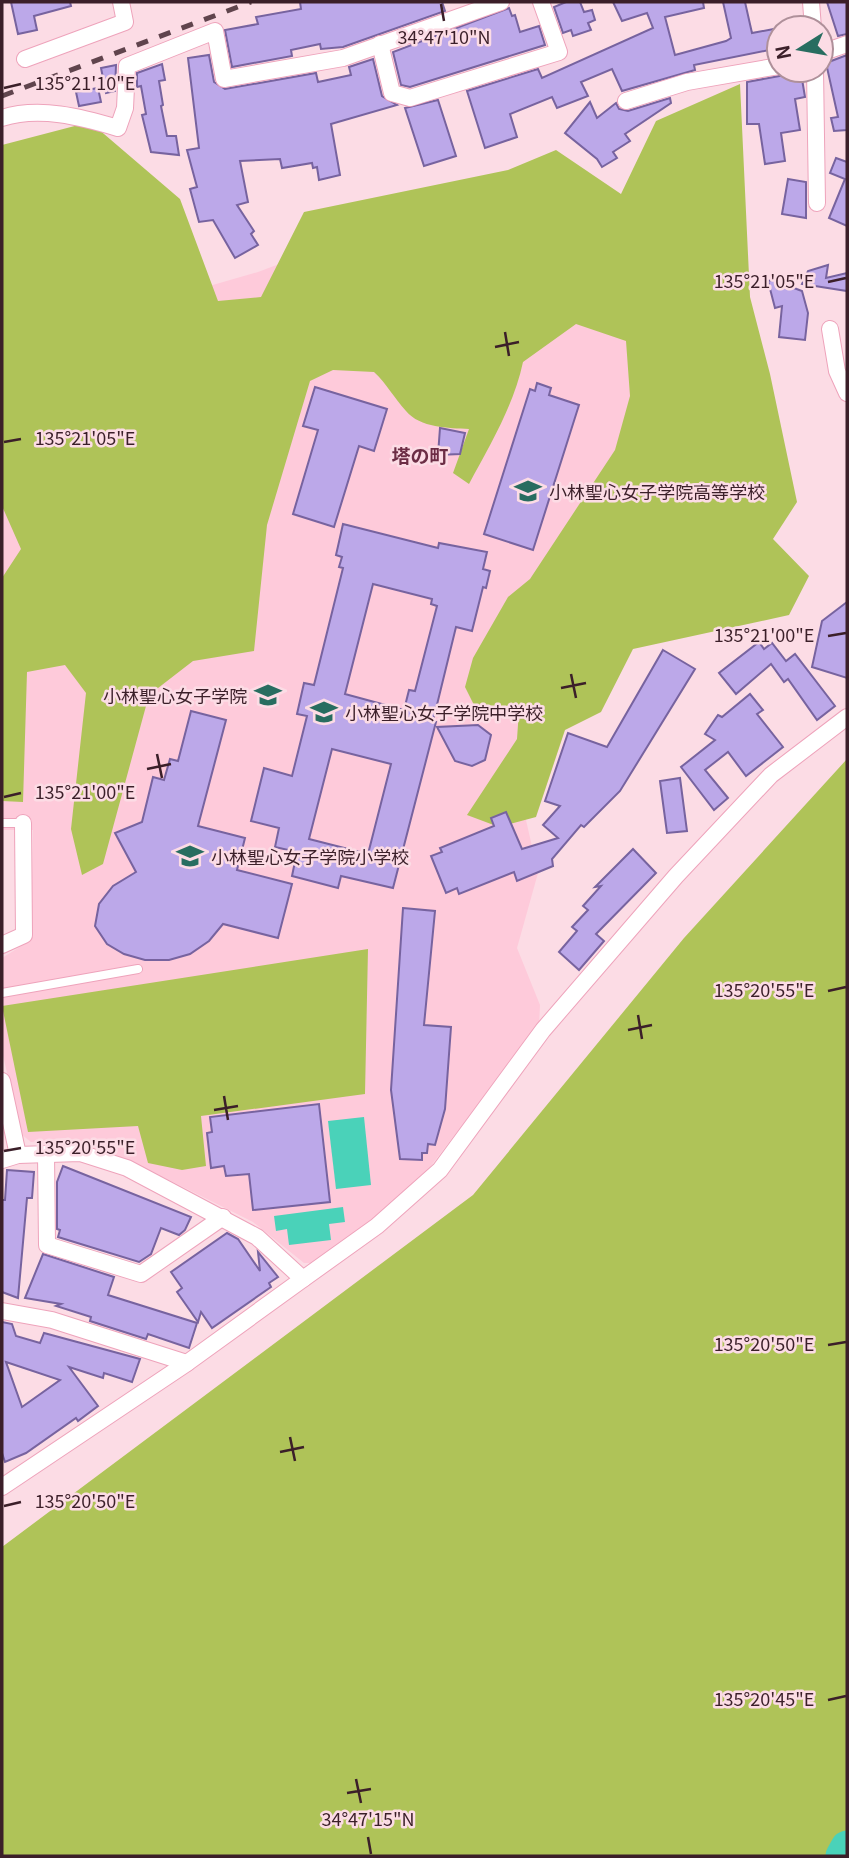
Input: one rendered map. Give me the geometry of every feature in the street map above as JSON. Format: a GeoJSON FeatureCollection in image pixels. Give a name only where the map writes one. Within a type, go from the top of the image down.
{"type":"FeatureCollection","features":[{"type":"Feature","properties":{"kind":"street"},"geometry":{"type":"LineString","coordinates":[[25,59],[125,22],[121,2]]}},
{"type":"Feature","properties":{"kind":"street"},"geometry":{"type":"LineString","coordinates":[[2,118],[23,111],[90,120],[118,128],[125,108],[127,66],[215,31],[224,79],[343,58],[501,2]]}},
{"type":"Feature","properties":{"kind":"street"},"geometry":{"type":"LineString","coordinates":[[380,44],[391,93],[410,98],[559,52],[541,2]]}},
{"type":"Feature","properties":{"kind":"street"},"geometry":{"type":"LineString","coordinates":[[626,101],[687,82],[765,68]]}},
{"type":"Feature","properties":{"kind":"street"},"geometry":{"type":"LineString","coordinates":[[815,84],[817,203]]}},
{"type":"Feature","properties":{"kind":"street"},"geometry":{"type":"LineString","coordinates":[[830,329],[837,371],[847,393]]}},
{"type":"Feature","properties":{"kind":"street"},"geometry":{"type":"LineString","coordinates":[[2,1488],[187,1363],[377,1226],[440,1170],[543,1030],[676,876],[771,775],[847,717]]}},
{"type":"Feature","properties":{"kind":"street"},"geometry":{"type":"LineString","coordinates":[[2,945],[24,935],[23,823]]}},
{"type":"Feature","properties":{"kind":"street"},"geometry":{"type":"LineString","coordinates":[[2,1081],[18,1155]]}},
{"type":"Feature","properties":{"kind":"street"},"geometry":{"type":"LineString","coordinates":[[2,1160],[18,1155],[80,1153],[127,1168],[257,1237],[303,1279]]}},
{"type":"Feature","properties":{"kind":"street"},"geometry":{"type":"LineString","coordinates":[[46,1154],[47,1245],[141,1274],[223,1217]]}},
{"type":"Feature","properties":{"kind":"street"},"geometry":{"type":"LineString","coordinates":[[2,1311],[52,1320],[187,1363]]}},
{"type":"Feature","properties":{"kind":"lane"},"geometry":{"type":"LineString","coordinates":[[2,823],[23,823]]}},
{"type":"Feature","properties":{"kind":"lane"},"geometry":{"type":"LineString","coordinates":[[2,993],[138,969]]}},
{"type":"Feature","properties":{"kind":"shaded area"},"geometry":{"type":"Polygon","coordinates":[[[740,84],[750,297],[770,374],[797,502],[773,539],[809,576],[789,615],[633,649],[601,712],[565,730],[536,817],[499,827],[467,815],[517,739],[519,710],[479,715],[465,687],[473,658],[508,597],[530,579],[615,450],[630,396],[626,341],[576,324],[523,362],[507,409],[469,484],[453,473],[469,429],[435,426],[412,417],[374,372],[333,370],[310,381],[267,525],[254,651],[193,661],[149,695],[103,864],[82,875],[71,829],[86,693],[65,665],[27,672],[23,802],[2,801],[2,578],[21,549],[2,506],[2,145],[90,122],[180,199],[218,301],[261,297],[304,212],[508,170],[556,150],[621,194],[656,121],[740,84]]]}},
{"type":"Feature","properties":{"kind":"shaded area","name":"小林聖心女子学院"},"geometry":{"type":"Polygon","coordinates":[[[2,162],[185,293],[258,272],[319,249],[502,328],[648,314],[660,389],[518,749],[526,820],[538,873],[517,948],[540,1005],[539,1025],[420,1180],[320,1263],[304,1263],[253,1222],[131,1161],[65,1138],[31,1142],[21,1134],[2,1051],[2,958],[31,940],[33,830],[2,830],[2,162]]]}},
{"type":"Feature","properties":{"kind":"shaded area"},"geometry":{"type":"Polygon","coordinates":[[[847,759],[847,1856],[2,1856],[2,1547],[473,1195],[684,938],[847,759]]]}},
{"type":"Feature","properties":{"kind":"shaded area"},"geometry":{"type":"Polygon","coordinates":[[[368,949],[365,1094],[201,1116],[206,1166],[182,1170],[148,1163],[138,1126],[28,1132],[2,1006],[368,949]]]}},
{"type":"Feature","properties":{"kind":"shaded area"},"geometry":{"type":"Polygon","coordinates":[[[364,1117],[371,1185],[336,1189],[328,1121],[364,1117]]]}},
{"type":"Feature","properties":{"kind":"shaded area"},"geometry":{"type":"Polygon","coordinates":[[[343,1207],[345,1222],[329,1224],[331,1240],[289,1245],[287,1229],[276,1231],[274,1216],[343,1207]]]}},
{"type":"Feature","properties":{"kind":"building"},"geometry":{"type":"Polygon","coordinates":[[[11,2],[70,2],[71,6],[34,16],[37,30],[18,34],[11,2]]]}},
{"type":"Feature","properties":{"kind":"building"},"geometry":{"type":"Polygon","coordinates":[[[300,2],[442,2],[445,11],[343,47],[321,49],[320,44],[291,50],[292,56],[232,67],[225,30],[258,24],[256,17],[301,9],[300,2]]]}},
{"type":"Feature","properties":{"kind":"building"},"geometry":{"type":"Polygon","coordinates":[[[566,2],[580,2],[584,12],[592,10],[595,20],[588,23],[591,30],[573,36],[571,30],[563,33],[554,7],[566,2]]]}},
{"type":"Feature","properties":{"kind":"building"},"geometry":{"type":"Polygon","coordinates":[[[613,2],[703,2],[704,8],[665,17],[675,55],[731,38],[723,2],[745,2],[752,33],[765,31],[765,51],[694,65],[695,70],[622,91],[612,69],[581,82],[588,96],[557,108],[552,97],[510,114],[517,137],[485,148],[467,91],[538,69],[542,78],[653,28],[647,13],[622,21],[613,2]]]}},
{"type":"Feature","properties":{"kind":"building"},"geometry":{"type":"Polygon","coordinates":[[[827,2],[847,2],[847,34],[838,36],[835,14],[831,14],[827,2]]]}},
{"type":"Feature","properties":{"kind":"building"},"geometry":{"type":"Polygon","coordinates":[[[509,8],[512,16],[515,15],[520,32],[539,26],[545,45],[410,87],[401,85],[393,52],[509,8]]]}},
{"type":"Feature","properties":{"kind":"building"},"geometry":{"type":"Polygon","coordinates":[[[209,55],[214,82],[225,89],[316,73],[318,82],[351,75],[349,67],[373,59],[382,96],[397,105],[331,124],[340,175],[319,180],[317,167],[313,168],[312,163],[282,168],[280,159],[240,161],[248,202],[237,205],[254,231],[251,234],[258,245],[235,258],[213,220],[199,222],[190,189],[197,187],[187,150],[199,148],[188,58],[209,55]]]}},
{"type":"Feature","properties":{"kind":"building"},"geometry":{"type":"Polygon","coordinates":[[[847,55],[847,130],[834,131],[831,118],[838,117],[831,84],[835,84],[835,60],[847,55]]]}},
{"type":"Feature","properties":{"kind":"building"},"geometry":{"type":"Polygon","coordinates":[[[162,64],[165,80],[159,81],[161,106],[167,136],[176,136],[179,155],[151,152],[142,115],[146,114],[141,86],[137,87],[137,73],[162,64]]]}},
{"type":"Feature","properties":{"kind":"building"},"geometry":{"type":"Polygon","coordinates":[[[116,65],[115,91],[106,93],[101,68],[116,65]]]}},
{"type":"Feature","properties":{"kind":"building"},"geometry":{"type":"Polygon","coordinates":[[[765,79],[765,84],[803,84],[805,97],[795,99],[800,130],[781,133],[785,161],[765,164],[759,124],[747,124],[747,82],[765,79]]]}},
{"type":"Feature","properties":{"kind":"building"},"geometry":{"type":"Polygon","coordinates":[[[98,88],[101,102],[79,106],[76,92],[98,88]]]}},
{"type":"Feature","properties":{"kind":"building"},"geometry":{"type":"Polygon","coordinates":[[[670,98],[671,103],[625,134],[630,141],[613,152],[617,158],[602,167],[597,159],[565,133],[590,102],[597,118],[616,103],[619,109],[628,111],[670,98]]]}},
{"type":"Feature","properties":{"kind":"building"},"geometry":{"type":"Polygon","coordinates":[[[438,100],[456,156],[424,166],[405,108],[438,100]]]}},
{"type":"Feature","properties":{"kind":"building"},"geometry":{"type":"Polygon","coordinates":[[[836,158],[847,162],[847,226],[829,218],[845,179],[830,173],[836,158]]]}},
{"type":"Feature","properties":{"kind":"building"},"geometry":{"type":"Polygon","coordinates":[[[788,179],[806,182],[806,218],[782,214],[788,179]]]}},
{"type":"Feature","properties":{"kind":"building"},"geometry":{"type":"Polygon","coordinates":[[[828,265],[826,278],[847,273],[847,291],[802,284],[808,271],[828,265]]]}},
{"type":"Feature","properties":{"kind":"building"},"geometry":{"type":"Polygon","coordinates":[[[796,274],[794,288],[802,291],[808,313],[805,340],[779,337],[782,306],[775,308],[768,281],[796,274]]]}},
{"type":"Feature","properties":{"kind":"building"},"geometry":{"type":"Polygon","coordinates":[[[537,383],[551,388],[549,395],[579,405],[533,550],[484,534],[530,389],[535,391],[537,383]]]}},
{"type":"Feature","properties":{"kind":"building"},"geometry":{"type":"Polygon","coordinates":[[[315,387],[387,409],[374,451],[359,446],[334,527],[293,514],[318,430],[303,426],[315,387]]]}},
{"type":"Feature","properties":{"kind":"building"},"geometry":{"type":"Polygon","coordinates":[[[440,428],[465,433],[460,454],[438,455],[440,428]]]}},
{"type":"Feature","properties":{"kind":"building"},"geometry":{"type":"Polygon","coordinates":[[[343,524],[438,548],[439,543],[487,552],[483,569],[490,571],[486,588],[483,587],[472,631],[456,627],[433,721],[436,722],[393,888],[341,876],[338,888],[292,876],[297,852],[275,847],[279,828],[251,821],[264,768],[292,776],[307,716],[297,714],[304,683],[314,685],[343,568],[339,567],[342,557],[336,555],[343,524]],[[373,584],[345,694],[404,710],[409,690],[415,691],[437,606],[431,604],[432,599],[373,584]],[[332,749],[309,839],[368,854],[391,764],[332,749]]]}},
{"type":"Feature","properties":{"kind":"building"},"geometry":{"type":"Polygon","coordinates":[[[847,602],[847,678],[812,667],[822,621],[847,602]]]}},
{"type":"Feature","properties":{"kind":"building"},"geometry":{"type":"Polygon","coordinates":[[[759,642],[764,649],[772,643],[786,661],[795,654],[835,706],[817,720],[788,679],[784,682],[771,664],[736,694],[719,673],[759,642]]]}},
{"type":"Feature","properties":{"kind":"building"},"geometry":{"type":"Polygon","coordinates":[[[663,650],[695,669],[620,791],[584,827],[581,825],[552,859],[553,866],[517,881],[514,872],[459,894],[457,888],[446,893],[431,856],[442,852],[440,848],[494,826],[491,818],[506,812],[522,849],[558,838],[543,825],[560,806],[545,801],[568,733],[607,747],[663,650]]]}},
{"type":"Feature","properties":{"kind":"building"},"geometry":{"type":"Polygon","coordinates":[[[750,694],[763,710],[757,714],[783,747],[746,776],[728,752],[705,770],[728,798],[714,810],[681,767],[715,740],[705,734],[718,715],[722,717],[750,694]]]}},
{"type":"Feature","properties":{"kind":"building"},"geometry":{"type":"Polygon","coordinates":[[[191,711],[226,720],[198,826],[245,838],[237,870],[292,884],[278,938],[223,924],[209,941],[190,954],[169,960],[145,960],[124,954],[107,944],[95,926],[99,904],[113,886],[136,872],[115,833],[142,822],[153,777],[164,780],[170,759],[178,761],[191,711]]]}},
{"type":"Feature","properties":{"kind":"building"},"geometry":{"type":"Polygon","coordinates":[[[478,725],[491,735],[485,760],[472,766],[455,761],[437,727],[478,725]]]}},
{"type":"Feature","properties":{"kind":"building"},"geometry":{"type":"Polygon","coordinates":[[[680,778],[687,831],[667,833],[660,781],[680,778]]]}},
{"type":"Feature","properties":{"kind":"building"},"geometry":{"type":"Polygon","coordinates":[[[633,849],[656,873],[596,934],[604,941],[579,970],[559,952],[577,931],[572,927],[588,910],[583,906],[601,886],[595,887],[633,849]]]}},
{"type":"Feature","properties":{"kind":"building"},"geometry":{"type":"Polygon","coordinates":[[[403,908],[435,911],[424,1025],[451,1027],[445,1109],[435,1145],[428,1144],[427,1153],[422,1153],[422,1160],[400,1159],[391,1090],[403,908]]]}},
{"type":"Feature","properties":{"kind":"building"},"geometry":{"type":"Polygon","coordinates":[[[319,1104],[330,1202],[253,1210],[249,1174],[226,1176],[224,1166],[211,1168],[207,1133],[212,1132],[210,1117],[319,1104]]]}},
{"type":"Feature","properties":{"kind":"building"},"geometry":{"type":"Polygon","coordinates":[[[63,1166],[191,1217],[185,1230],[179,1235],[161,1228],[151,1254],[139,1262],[58,1237],[60,1230],[57,1229],[57,1182],[63,1166]]]}},
{"type":"Feature","properties":{"kind":"building"},"geometry":{"type":"Polygon","coordinates":[[[7,1170],[34,1172],[32,1198],[27,1198],[18,1298],[2,1292],[2,1200],[5,1200],[7,1170]]]}},
{"type":"Feature","properties":{"kind":"building"},"geometry":{"type":"Polygon","coordinates":[[[227,1233],[238,1239],[260,1271],[258,1252],[278,1277],[269,1283],[271,1287],[212,1328],[201,1312],[198,1322],[177,1292],[182,1288],[171,1272],[227,1233]]]}},
{"type":"Feature","properties":{"kind":"building"},"geometry":{"type":"Polygon","coordinates":[[[43,1254],[114,1277],[108,1295],[197,1323],[189,1348],[148,1334],[146,1339],[90,1321],[91,1317],[56,1306],[61,1304],[25,1298],[43,1254]]]}},
{"type":"Feature","properties":{"kind":"building"},"geometry":{"type":"Polygon","coordinates":[[[2,1322],[12,1324],[16,1336],[40,1343],[44,1333],[140,1359],[132,1382],[104,1373],[103,1378],[69,1367],[98,1406],[26,1453],[5,1462],[2,1453],[2,1322]],[[6,1362],[22,1407],[60,1380],[6,1362]]]}},
{"type":"Feature","properties":{"kind":"waterway"},"geometry":{"type":"LineString","coordinates":[[842,1856],[847,1847]]}},
{"type":"Feature","properties":{"kind":"railway"},"geometry":{"type":"LineString","coordinates":[[2,96],[251,2]]}},
{"type":"Feature","properties":{"kind":"place","name":"小林聖心女子学院高等学校"},"geometry":{"type":"Point","coordinates":[528,491]}},
{"type":"Feature","properties":{"kind":"place","name":"小林聖心女子学院"},"geometry":{"type":"Point","coordinates":[268,695]}},
{"type":"Feature","properties":{"kind":"place","name":"小林聖心女子学院中学校"},"geometry":{"type":"Point","coordinates":[324,712]}},
{"type":"Feature","properties":{"kind":"place","name":"小林聖心女子学院小学校"},"geometry":{"type":"Point","coordinates":[190,856]}},
{"type":"Feature","properties":{"kind":"district","name":"塔の町"},"geometry":{"type":"Point","coordinates":[420,454]}}]}
